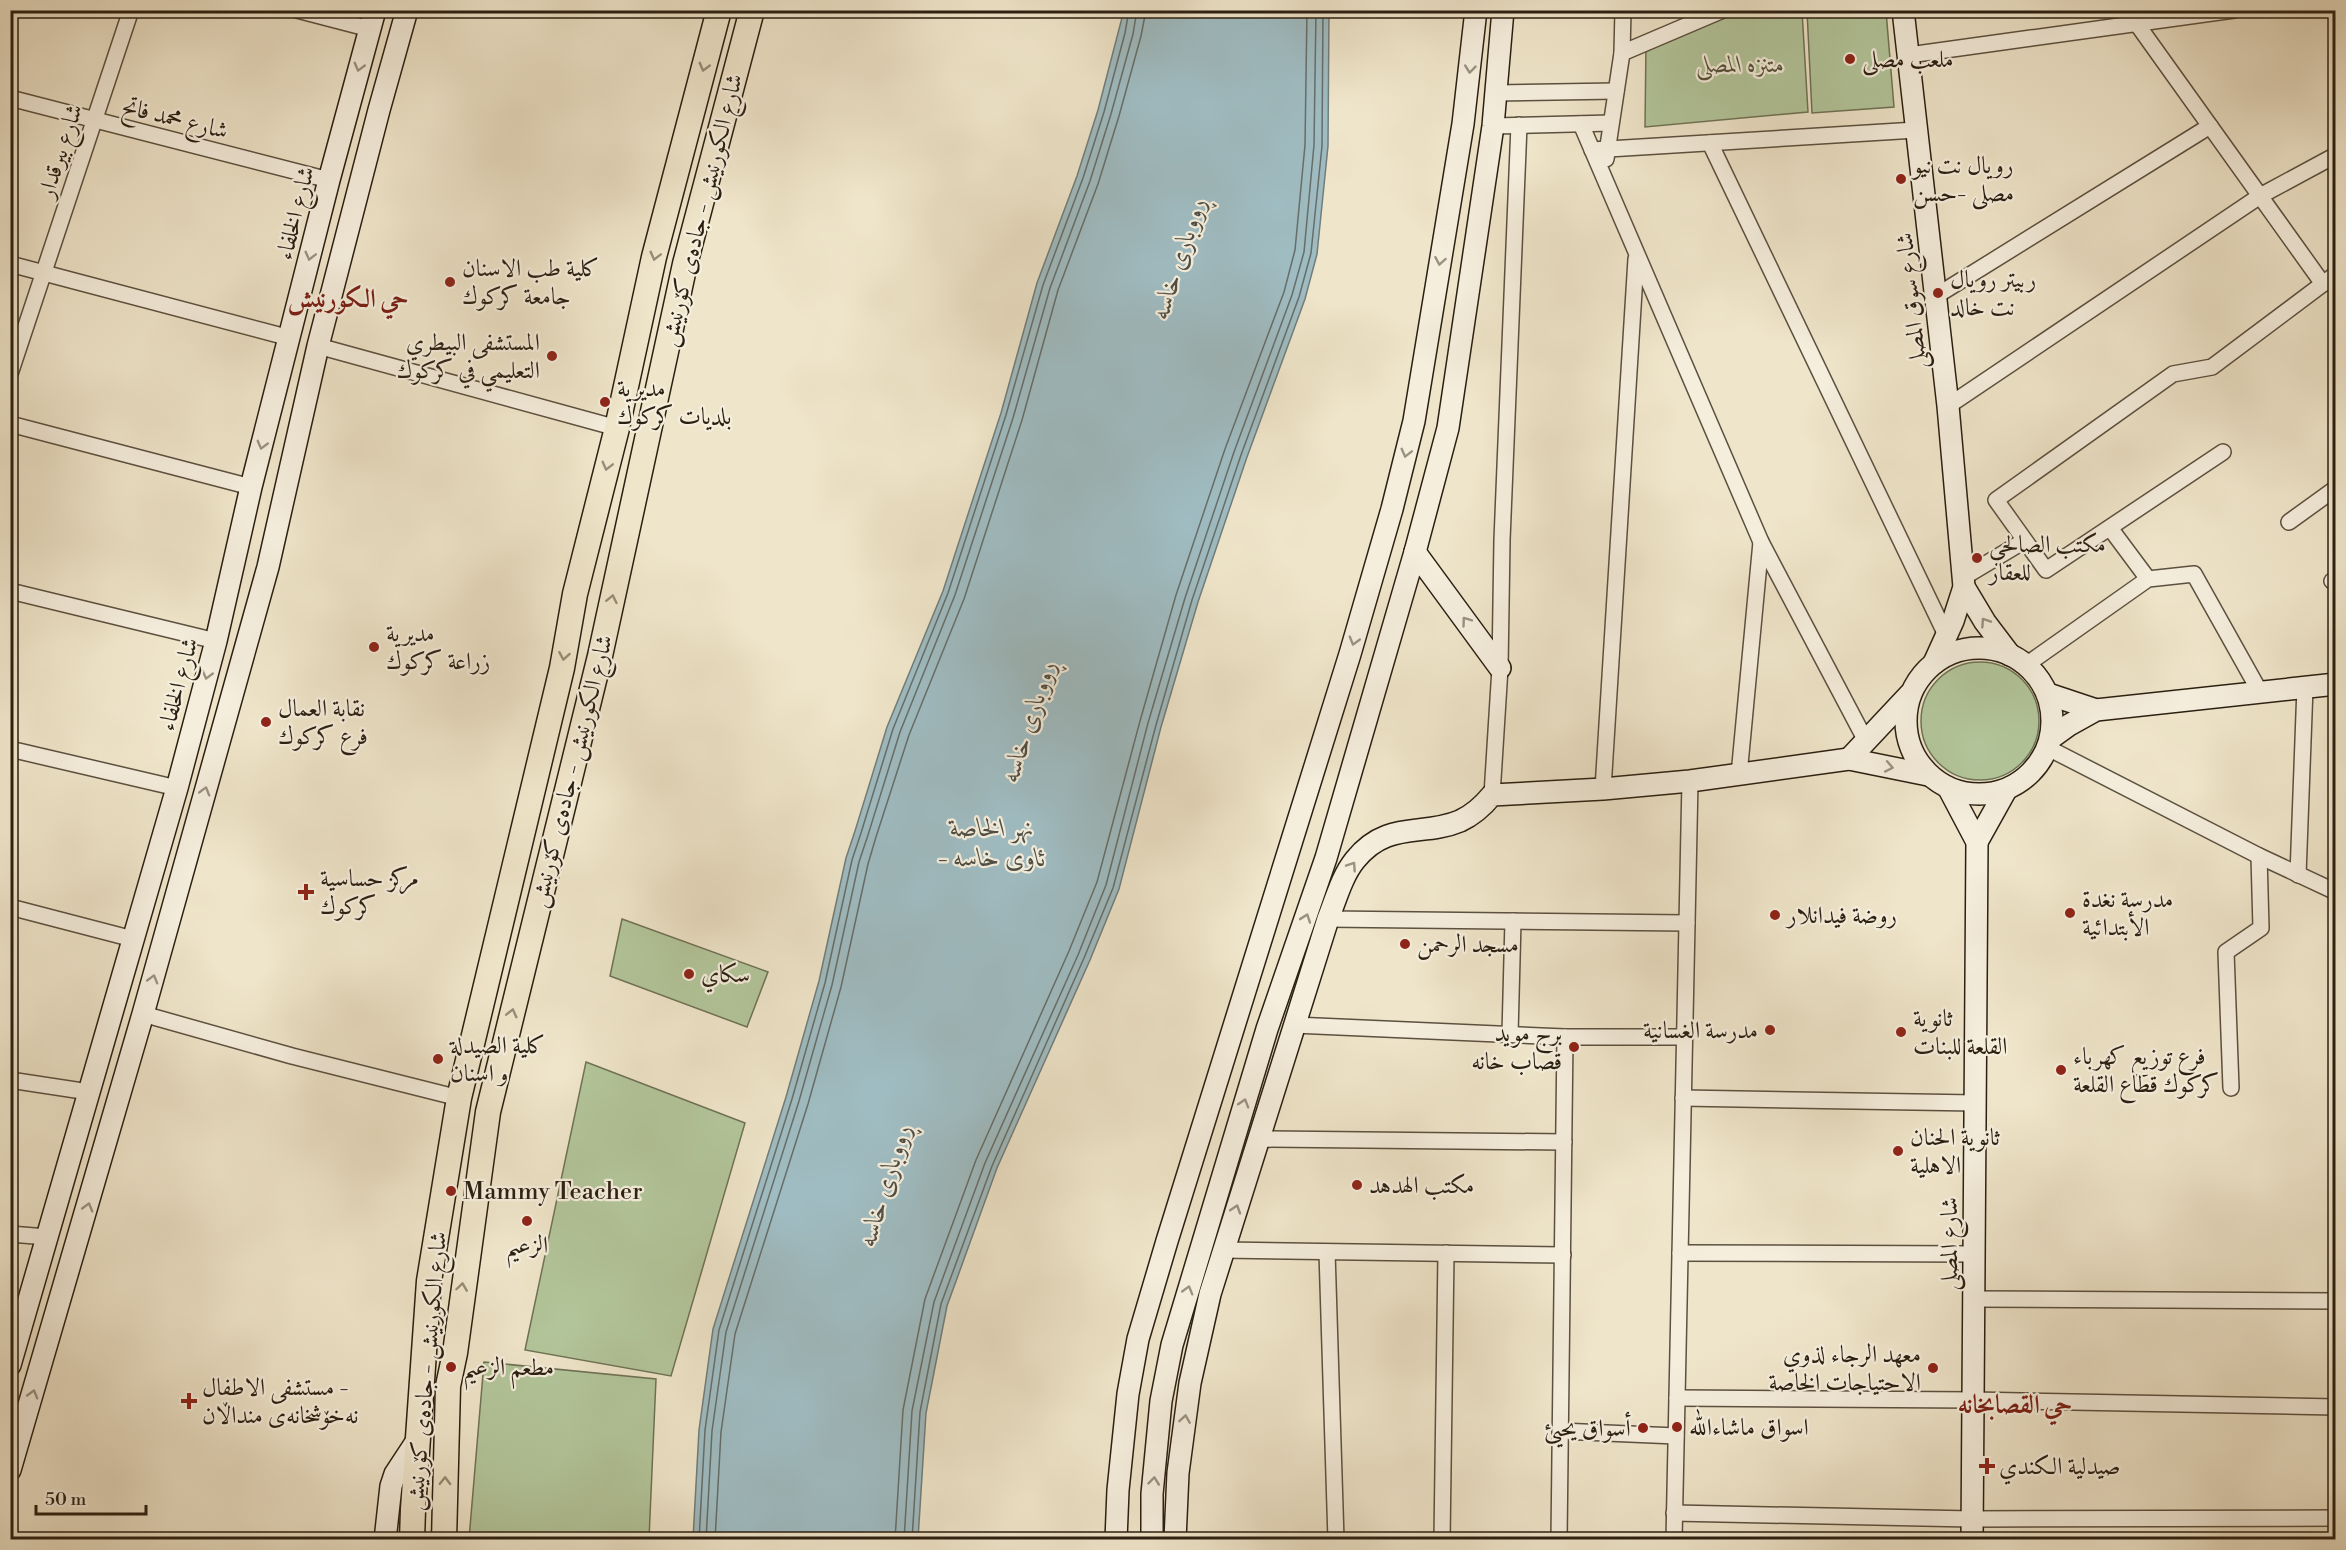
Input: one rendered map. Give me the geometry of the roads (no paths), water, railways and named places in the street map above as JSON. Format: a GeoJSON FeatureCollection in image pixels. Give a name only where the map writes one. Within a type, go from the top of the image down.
{"type":"FeatureCollection","features":[{"type":"Feature","properties":{"kind":"main road","name":"شارع الكورنيش - جادەی کۆرنیش"},"geometry":{"type":"LineString","coordinates":[[412,1539],[429,1281],[459,1098],[562,668],[575,594],[617,428],[654,257],[719,10]]}},
{"type":"Feature","properties":{"kind":"main road","name":"شارع الكورنيش - جادەی کۆرنیش"},"geometry":{"type":"LineString","coordinates":[[444,1539],[448,1386],[455,1353],[488,1112],[600,656],[685,264],[752,10]]}},
{"type":"Feature","properties":{"kind":"main road"},"geometry":{"type":"LineString","coordinates":[[688,129],[718,137]]}},
{"type":"Feature","properties":{"kind":"main road"},"geometry":{"type":"LineString","coordinates":[[675,178],[706,186]]}},
{"type":"Feature","properties":{"kind":"street","name":"شارع بيرقدار"},"geometry":{"type":"LineString","coordinates":[[10,374],[131,10]]}},
{"type":"Feature","properties":{"kind":"street"},"geometry":{"type":"LineString","coordinates":[[297,10],[372,20]]}},
{"type":"Feature","properties":{"kind":"street"},"geometry":{"type":"LineString","coordinates":[[10,1470],[143,1014],[268,567],[318,346],[407,10]]}},
{"type":"Feature","properties":{"kind":"street"},"geometry":{"type":"LineString","coordinates":[[1116,1539],[1118,1490],[1128,1394],[1138,1339],[1346,666],[1395,498],[1414,421],[1463,124],[1476,10]]}},
{"type":"Feature","properties":{"kind":"street"},"geometry":{"type":"LineString","coordinates":[[1152,1539],[1152,1494],[1161,1401],[1172,1345],[1264,1040],[1326,858],[1415,552],[1448,428],[1493,126],[1503,10]]}},
{"type":"Feature","properties":{"kind":"street"},"geometry":{"type":"LineString","coordinates":[[1600,149],[1611,123],[1622,53],[1623,10]]}},
{"type":"Feature","properties":{"kind":"street"},"geometry":{"type":"LineString","coordinates":[[1622,53],[1723,10]]}},
{"type":"Feature","properties":{"kind":"street","name":"شارع سوق المصلى"},"geometry":{"type":"LineString","coordinates":[[1903,10],[1948,406],[1964,582],[1947,637],[1934,663]]}},
{"type":"Feature","properties":{"kind":"street"},"geometry":{"type":"LineString","coordinates":[[1909,55],[2234,10]]}},
{"type":"Feature","properties":{"kind":"street","name":"شارع الخلفاء"},"geometry":{"type":"LineString","coordinates":[[10,1365],[177,788],[216,641],[251,487],[328,180],[372,20]]}},
{"type":"Feature","properties":{"kind":"street"},"geometry":{"type":"LineString","coordinates":[[2137,24],[2323,284]]}},
{"type":"Feature","properties":{"kind":"street"},"geometry":{"type":"LineString","coordinates":[[1497,93],[1616,91]]}},
{"type":"Feature","properties":{"kind":"street","name":"شارع محمد فاتح"},"geometry":{"type":"LineString","coordinates":[[10,98],[328,180]]}},
{"type":"Feature","properties":{"kind":"street"},"geometry":{"type":"LineString","coordinates":[[1493,126],[1611,123]]}},
{"type":"Feature","properties":{"kind":"street"},"geometry":{"type":"LineString","coordinates":[[1581,124],[1600,149],[1604,177],[1761,542],[1866,741]]}},
{"type":"Feature","properties":{"kind":"street"},"geometry":{"type":"LineString","coordinates":[[1175,1539],[1178,1473],[1190,1383],[1210,1294],[1328,918],[1347,873],[1365,850],[1390,834],[1458,821],[1477,810],[1492,795],[1500,668],[1502,540],[1519,125]]}},
{"type":"Feature","properties":{"kind":"street"},"geometry":{"type":"LineString","coordinates":[[1936,296],[2210,126]]}},
{"type":"Feature","properties":{"kind":"street"},"geometry":{"type":"LineString","coordinates":[[1600,149],[1916,130]]}},
{"type":"Feature","properties":{"kind":"street"},"geometry":{"type":"LineString","coordinates":[[1710,143],[1947,637]]}},
{"type":"Feature","properties":{"kind":"street"},"geometry":{"type":"LineString","coordinates":[[1948,406],[2260,196],[2336,155]]}},
{"type":"Feature","properties":{"kind":"street"},"geometry":{"type":"LineString","coordinates":[[1603,789],[1637,254]]}},
{"type":"Feature","properties":{"kind":"street"},"geometry":{"type":"LineString","coordinates":[[10,264],[290,338]]}},
{"type":"Feature","properties":{"kind":"street"},"geometry":{"type":"LineString","coordinates":[[2223,452],[2046,570],[1996,500],[2173,374],[2212,367],[2336,274]]}},
{"type":"Feature","properties":{"kind":"street"},"geometry":{"type":"LineString","coordinates":[[318,346],[617,428]]}},
{"type":"Feature","properties":{"kind":"street"},"geometry":{"type":"LineString","coordinates":[[272,408],[302,416]]}},
{"type":"Feature","properties":{"kind":"street"},"geometry":{"type":"LineString","coordinates":[[10,424],[251,487]]}},
{"type":"Feature","properties":{"kind":"street"},"geometry":{"type":"LineString","coordinates":[[2289,522],[2336,488]]}},
{"type":"Feature","properties":{"kind":"street"},"geometry":{"type":"LineString","coordinates":[[2109,528],[2148,579]]}},
{"type":"Feature","properties":{"kind":"street"},"geometry":{"type":"LineString","coordinates":[[1964,582],[2024,541]]}},
{"type":"Feature","properties":{"kind":"street"},"geometry":{"type":"LineString","coordinates":[[1739,775],[1761,542]]}},
{"type":"Feature","properties":{"kind":"street"},"geometry":{"type":"LineString","coordinates":[[1415,552],[1500,668]]}},
{"type":"Feature","properties":{"kind":"street"},"geometry":{"type":"LineString","coordinates":[[2018,660],[2148,579],[2194,574],[2260,692]]}},
{"type":"Feature","properties":{"kind":"street","name":"شارع سوق المصلى"},"geometry":{"type":"LineString","coordinates":[[1964,582],[1985,622],[2018,660]]}},
{"type":"Feature","properties":{"kind":"street"},"geometry":{"type":"LineString","coordinates":[[10,591],[216,641]]}},
{"type":"Feature","properties":{"kind":"street"},"geometry":{"type":"LineString","coordinates":[[1849,759],[1912,691],[1921,676],[1934,663],[1958,651],[1984,648],[2018,660],[2039,678],[2048,694],[2053,716],[2050,743]]}},
{"type":"Feature","properties":{"kind":"street"},"geometry":{"type":"LineString","coordinates":[[1912,691],[1906,713],[1907,736],[1914,757],[1928,775],[1949,789],[1968,794],[1987,794],[2006,790],[2024,780],[2038,765],[2050,743],[2069,724],[2096,710],[2336,684]]}},
{"type":"Feature","properties":{"kind":"street"},"geometry":{"type":"LineString","coordinates":[[2298,875],[2305,687]]}},
{"type":"Feature","properties":{"kind":"street"},"geometry":{"type":"LineString","coordinates":[[2048,694],[2096,710]]}},
{"type":"Feature","properties":{"kind":"street"},"geometry":{"type":"LineString","coordinates":[[2050,743],[2259,856],[2336,892]]}},
{"type":"Feature","properties":{"kind":"street"},"geometry":{"type":"LineString","coordinates":[[10,749],[177,788]]}},
{"type":"Feature","properties":{"kind":"street"},"geometry":{"type":"LineString","coordinates":[[1492,795],[1603,789],[1690,781],[1849,759],[1928,775]]}},
{"type":"Feature","properties":{"kind":"street"},"geometry":{"type":"LineString","coordinates":[[1674,1539],[1690,781]]}},
{"type":"Feature","properties":{"kind":"street","name":"شارع المصلى"},"geometry":{"type":"LineString","coordinates":[[1949,789],[1977,842],[1972,1529]]}},
{"type":"Feature","properties":{"kind":"street","name":"شارع المصلى"},"geometry":{"type":"LineString","coordinates":[[1977,842],[2006,790]]}},
{"type":"Feature","properties":{"kind":"street"},"geometry":{"type":"LineString","coordinates":[[2231,1088],[2226,952],[2261,928],[2259,856]]}},
{"type":"Feature","properties":{"kind":"street"},"geometry":{"type":"LineString","coordinates":[[10,907],[133,939]]}},
{"type":"Feature","properties":{"kind":"street"},"geometry":{"type":"LineString","coordinates":[[1328,918],[1687,923]]}},
{"type":"Feature","properties":{"kind":"street"},"geometry":{"type":"LineString","coordinates":[[1510,1034],[1513,921]]}},
{"type":"Feature","properties":{"kind":"street"},"geometry":{"type":"LineString","coordinates":[[143,1014],[292,1056],[459,1098]]}},
{"type":"Feature","properties":{"kind":"street"},"geometry":{"type":"LineString","coordinates":[[1294,1025],[1565,1037],[1684,1037]]}},
{"type":"Feature","properties":{"kind":"street"},"geometry":{"type":"LineString","coordinates":[[1558,1539],[1565,1037]]}},
{"type":"Feature","properties":{"kind":"street"},"geometry":{"type":"LineString","coordinates":[[10,1080],[89,1092]]}},
{"type":"Feature","properties":{"kind":"street"},"geometry":{"type":"LineString","coordinates":[[1683,1098],[1975,1103]]}},
{"type":"Feature","properties":{"kind":"street"},"geometry":{"type":"LineString","coordinates":[[1259,1140],[1564,1142]]}},
{"type":"Feature","properties":{"kind":"street"},"geometry":{"type":"LineString","coordinates":[[10,1234],[47,1237]]}},
{"type":"Feature","properties":{"kind":"street"},"geometry":{"type":"LineString","coordinates":[[1223,1250],[1563,1255]]}},
{"type":"Feature","properties":{"kind":"street"},"geometry":{"type":"LineString","coordinates":[[1327,1252],[1336,1539]]}},
{"type":"Feature","properties":{"kind":"street"},"geometry":{"type":"LineString","coordinates":[[1442,1539],[1446,1253]]}},
{"type":"Feature","properties":{"kind":"street"},"geometry":{"type":"LineString","coordinates":[[1680,1253],[1974,1254]]}},
{"type":"Feature","properties":{"kind":"street"},"geometry":{"type":"LineString","coordinates":[[1974,1299],[2336,1301]]}},
{"type":"Feature","properties":{"kind":"street"},"geometry":{"type":"LineString","coordinates":[[1138,1339],[1172,1345]]}},
{"type":"Feature","properties":{"kind":"street"},"geometry":{"type":"LineString","coordinates":[[1677,1398],[1973,1400],[2336,1407]]}},
{"type":"Feature","properties":{"kind":"street"},"geometry":{"type":"LineString","coordinates":[[1560,1431],[1676,1436]]}},
{"type":"Feature","properties":{"kind":"street"},"geometry":{"type":"LineString","coordinates":[[385,1539],[391,1486],[395,1474],[418,1439]]}},
{"type":"Feature","properties":{"kind":"street"},"geometry":{"type":"LineString","coordinates":[[1674,1513],[1972,1529],[2336,1518]]}},
{"type":"Feature","properties":{"kind":"water","name":"نهر الخاصة - ئاوی خاسە"},"geometry":{"type":"Polygon","coordinates":[[[1124,10],[1329,11],[1328,146],[1317,254],[1305,299],[1247,457],[1198,602],[1161,727],[1119,889],[1090,960],[997,1168],[947,1306],[926,1413],[918,1539],[693,1539],[699,1430],[713,1329],[786,1097],[819,981],[846,858],[887,727],[943,591],[1001,413],[1037,283],[1077,176],[1098,110],[1124,10]]]}},
{"type":"Feature","properties":{"kind":"place","name":"ملعب مصلى"},"geometry":{"type":"Point","coordinates":[1850,59]}},
{"type":"Feature","properties":{"kind":"place","name":"رويال نت نيو مصلى -حسن"},"geometry":{"type":"Point","coordinates":[1901,179]}},
{"type":"Feature","properties":{"kind":"place","name":"كلية طب الاسنان جامعة كركوك"},"geometry":{"type":"Point","coordinates":[450,282]}},
{"type":"Feature","properties":{"kind":"place","name":"ربيتر رويال نت خالد"},"geometry":{"type":"Point","coordinates":[1938,293]}},
{"type":"Feature","properties":{"kind":"place","name":"المستشفى البيطري التعليمي في كركوك"},"geometry":{"type":"Point","coordinates":[552,356]}},
{"type":"Feature","properties":{"kind":"place","name":"مديرية بلديات كركوك"},"geometry":{"type":"Point","coordinates":[605,402]}},
{"type":"Feature","properties":{"kind":"place","name":"مكتب الصالحي للعقار"},"geometry":{"type":"Point","coordinates":[1977,558]}},
{"type":"Feature","properties":{"kind":"place","name":"مديرية زراعة كركوك"},"geometry":{"type":"Point","coordinates":[374,647]}},
{"type":"Feature","properties":{"kind":"place","name":"نقابة العمال فرع كركوك"},"geometry":{"type":"Point","coordinates":[266,722]}},
{"type":"Feature","properties":{"kind":"place","name":"مركز حساسية كركوك"},"geometry":{"type":"Point","coordinates":[306,892]}},
{"type":"Feature","properties":{"kind":"place","name":"مدرسة نغدة الأبتدائية"},"geometry":{"type":"Point","coordinates":[2070,913]}},
{"type":"Feature","properties":{"kind":"place","name":"روضة فيدانلار"},"geometry":{"type":"Point","coordinates":[1775,915]}},
{"type":"Feature","properties":{"kind":"place","name":"مسجد الرحمن"},"geometry":{"type":"Point","coordinates":[1405,944]}},
{"type":"Feature","properties":{"kind":"place","name":"سكاي"},"geometry":{"type":"Point","coordinates":[689,974]}},
{"type":"Feature","properties":{"kind":"place","name":"مدرسة الغسانية"},"geometry":{"type":"Point","coordinates":[1770,1030]}},
{"type":"Feature","properties":{"kind":"place","name":"ثانوية القلعة للبنات"},"geometry":{"type":"Point","coordinates":[1901,1032]}},
{"type":"Feature","properties":{"kind":"place","name":"برج مويد قصاب خانه"},"geometry":{"type":"Point","coordinates":[1574,1047]}},
{"type":"Feature","properties":{"kind":"place","name":"كلية الصيدلة و اسنان"},"geometry":{"type":"Point","coordinates":[438,1059]}},
{"type":"Feature","properties":{"kind":"place","name":"فرع توزيع كهرباء كركوك قطاع القلعة"},"geometry":{"type":"Point","coordinates":[2061,1070]}},
{"type":"Feature","properties":{"kind":"place","name":"ثانوية الحنان الاهلية"},"geometry":{"type":"Point","coordinates":[1898,1151]}},
{"type":"Feature","properties":{"kind":"place","name":"مكتب الهدهد"},"geometry":{"type":"Point","coordinates":[1357,1185]}},
{"type":"Feature","properties":{"kind":"place","name":"Mammy Teacher"},"geometry":{"type":"Point","coordinates":[451,1191]}},
{"type":"Feature","properties":{"kind":"place","name":"الزعيم"},"geometry":{"type":"Point","coordinates":[527,1221]}},
{"type":"Feature","properties":{"kind":"place","name":"مطعم الزعيم"},"geometry":{"type":"Point","coordinates":[451,1367]}},
{"type":"Feature","properties":{"kind":"place","name":"معهد الرجاء لذوي الاحتياجات الخاصة"},"geometry":{"type":"Point","coordinates":[1933,1368]}},
{"type":"Feature","properties":{"kind":"place","name":"مستشفى الاطفال - نەخۆشخانەی منداڵان"},"geometry":{"type":"Point","coordinates":[189,1401]}},
{"type":"Feature","properties":{"kind":"place","name":"اسواق ماشاءالله"},"geometry":{"type":"Point","coordinates":[1677,1427]}},
{"type":"Feature","properties":{"kind":"place","name":"أسواق يحيئ"},"geometry":{"type":"Point","coordinates":[1643,1428]}},
{"type":"Feature","properties":{"kind":"place","name":"صيدلية الكندي"},"geometry":{"type":"Point","coordinates":[1987,1466]}},
{"type":"Feature","properties":{"kind":"district","name":"حي الكورنيش"},"geometry":{"type":"Point","coordinates":[348,298]}},
{"type":"Feature","properties":{"kind":"district","name":"حي القصابخانه"},"geometry":{"type":"Point","coordinates":[2015,1404]}},
{"type":"Feature","properties":{"kind":"park label","name":"متنزه المصلى"},"geometry":{"type":"Point","coordinates":[1740,64]}},
{"type":"Feature","properties":{"kind":"water label","name":"ڕووباری خاسە"},"geometry":{"type":"Point","coordinates":[1178,258]}},
{"type":"Feature","properties":{"kind":"water label","name":"ڕووباری خاسە"},"geometry":{"type":"Point","coordinates":[1028,721]}},
{"type":"Feature","properties":{"kind":"water label","name":"ڕووباری خاسە"},"geometry":{"type":"Point","coordinates":[884,1185]}}]}
